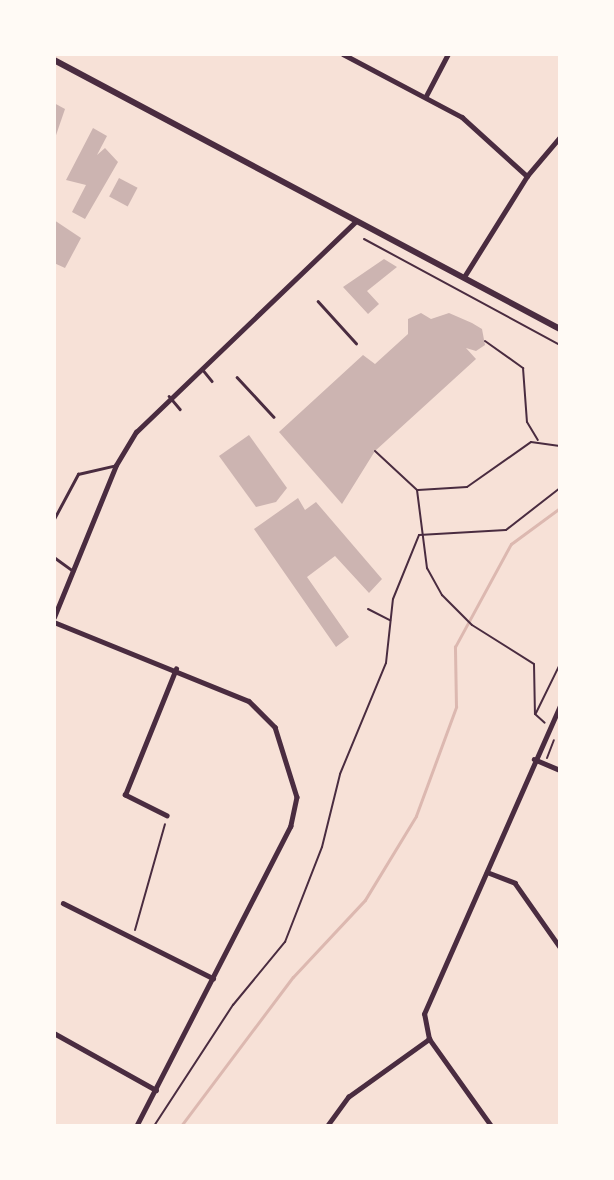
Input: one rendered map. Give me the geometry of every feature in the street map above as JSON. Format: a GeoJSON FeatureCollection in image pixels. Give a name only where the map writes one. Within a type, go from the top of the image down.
{"type":"FeatureCollection","features":[{"type":"Feature","properties":{"kind":"main road"},"geometry":{"type":"LineString","coordinates":[[54,60],[560,329]]}},
{"type":"Feature","properties":{"kind":"street"},"geometry":{"type":"LineString","coordinates":[[344,54],[462,117],[527,176]]}},
{"type":"Feature","properties":{"kind":"street"},"geometry":{"type":"LineString","coordinates":[[426,96],[448,54]]}},
{"type":"Feature","properties":{"kind":"street"},"geometry":{"type":"LineString","coordinates":[[464,277],[527,176],[560,137]]}},
{"type":"Feature","properties":{"kind":"street"},"geometry":{"type":"LineString","coordinates":[[137,1126],[291,826],[297,797],[275,727],[249,701],[54,620],[116,465],[169,396],[356,220]]}},
{"type":"Feature","properties":{"kind":"street"},"geometry":{"type":"LineString","coordinates":[[167,816],[125,795],[176,669]]}},
{"type":"Feature","properties":{"kind":"street"},"geometry":{"type":"LineString","coordinates":[[491,1126],[429,1039],[426,1004],[560,705]]}},
{"type":"Feature","properties":{"kind":"street"},"geometry":{"type":"LineString","coordinates":[[534,759],[560,770]]}},
{"type":"Feature","properties":{"kind":"street"},"geometry":{"type":"LineString","coordinates":[[487,872],[515,883],[560,947]]}},
{"type":"Feature","properties":{"kind":"street"},"geometry":{"type":"LineString","coordinates":[[63,903],[213,978]]}},
{"type":"Feature","properties":{"kind":"street"},"geometry":{"type":"LineString","coordinates":[[54,1033],[156,1090]]}},
{"type":"Feature","properties":{"kind":"street"},"geometry":{"type":"LineString","coordinates":[[327,1126],[348,1097],[429,1039]]}},
{"type":"Feature","properties":{"kind":"lane"},"geometry":{"type":"LineString","coordinates":[[318,301],[356,343]]}},
{"type":"Feature","properties":{"kind":"lane"},"geometry":{"type":"LineString","coordinates":[[201,367],[212,381]]}},
{"type":"Feature","properties":{"kind":"lane"},"geometry":{"type":"LineString","coordinates":[[237,377],[274,417]]}},
{"type":"Feature","properties":{"kind":"lane"},"geometry":{"type":"LineString","coordinates":[[169,396],[180,409]]}},
{"type":"Feature","properties":{"kind":"lane"},"geometry":{"type":"LineString","coordinates":[[54,519],[78,474],[116,465]]}},
{"type":"Feature","properties":{"kind":"lane"},"geometry":{"type":"LineString","coordinates":[[54,558],[73,571]]}},
{"type":"Feature","properties":{"kind":"path"},"geometry":{"type":"LineString","coordinates":[[364,239],[560,345]]}},
{"type":"Feature","properties":{"kind":"path"},"geometry":{"type":"LineString","coordinates":[[485,341],[523,368],[527,422],[538,442]]}},
{"type":"Feature","properties":{"kind":"path"},"geometry":{"type":"LineString","coordinates":[[417,490],[467,487],[508,454],[538,442],[560,446]]}},
{"type":"Feature","properties":{"kind":"path"},"geometry":{"type":"LineString","coordinates":[[375,451],[417,490],[432,580],[472,625],[534,664],[536,714],[540,721]]}},
{"type":"Feature","properties":{"kind":"path"},"geometry":{"type":"LineString","coordinates":[[425,531],[469,537],[506,530],[560,488]]}},
{"type":"Feature","properties":{"kind":"path"},"geometry":{"type":"LineString","coordinates":[[153,1126],[233,1005],[285,942],[386,663],[391,621],[404,563],[425,531]]}},
{"type":"Feature","properties":{"kind":"path"},"geometry":{"type":"LineString","coordinates":[[368,609],[391,621]]}},
{"type":"Feature","properties":{"kind":"path"},"geometry":{"type":"LineString","coordinates":[[536,714],[560,664]]}},
{"type":"Feature","properties":{"kind":"path"},"geometry":{"type":"LineString","coordinates":[[545,764],[558,729]]}},
{"type":"Feature","properties":{"kind":"path"},"geometry":{"type":"LineString","coordinates":[[133,938],[167,816]]}},
{"type":"Feature","properties":{"kind":"building"},"geometry":{"type":"Polygon","coordinates":[[[54,103],[65,109],[54,141],[54,103]]]}},
{"type":"Feature","properties":{"kind":"building"},"geometry":{"type":"Polygon","coordinates":[[[93,128],[107,136],[97,155],[105,148],[118,162],[85,219],[72,212],[86,185],[66,180],[93,128]]]}},
{"type":"Feature","properties":{"kind":"building"},"geometry":{"type":"Polygon","coordinates":[[[119,178],[138,188],[128,206],[109,197],[119,178]]]}},
{"type":"Feature","properties":{"kind":"building"},"geometry":{"type":"Polygon","coordinates":[[[54,220],[81,238],[65,268],[54,263],[54,220]]]}},
{"type":"Feature","properties":{"kind":"building"},"geometry":{"type":"Polygon","coordinates":[[[384,259],[397,267],[367,291],[379,304],[368,314],[343,287],[384,259]]]}},
{"type":"Feature","properties":{"kind":"building"},"geometry":{"type":"Polygon","coordinates":[[[421,313],[431,319],[449,313],[472,323],[482,329],[485,345],[476,351],[466,348],[476,359],[375,451],[342,504],[279,432],[363,355],[375,364],[408,334],[408,319],[421,313]]]}},
{"type":"Feature","properties":{"kind":"building"},"geometry":{"type":"Polygon","coordinates":[[[249,435],[287,488],[276,502],[256,507],[219,456],[249,435]]]}},
{"type":"Feature","properties":{"kind":"building"},"geometry":{"type":"Polygon","coordinates":[[[298,498],[305,510],[316,502],[382,579],[369,593],[335,556],[307,577],[349,637],[336,647],[254,529],[298,498]]]}},
{"type":"Feature","properties":{"kind":"waterway"},"geometry":{"type":"LineString","coordinates":[[181,1126],[293,977],[365,900],[416,816],[456,707],[455,647],[511,544],[560,508]]}}]}
